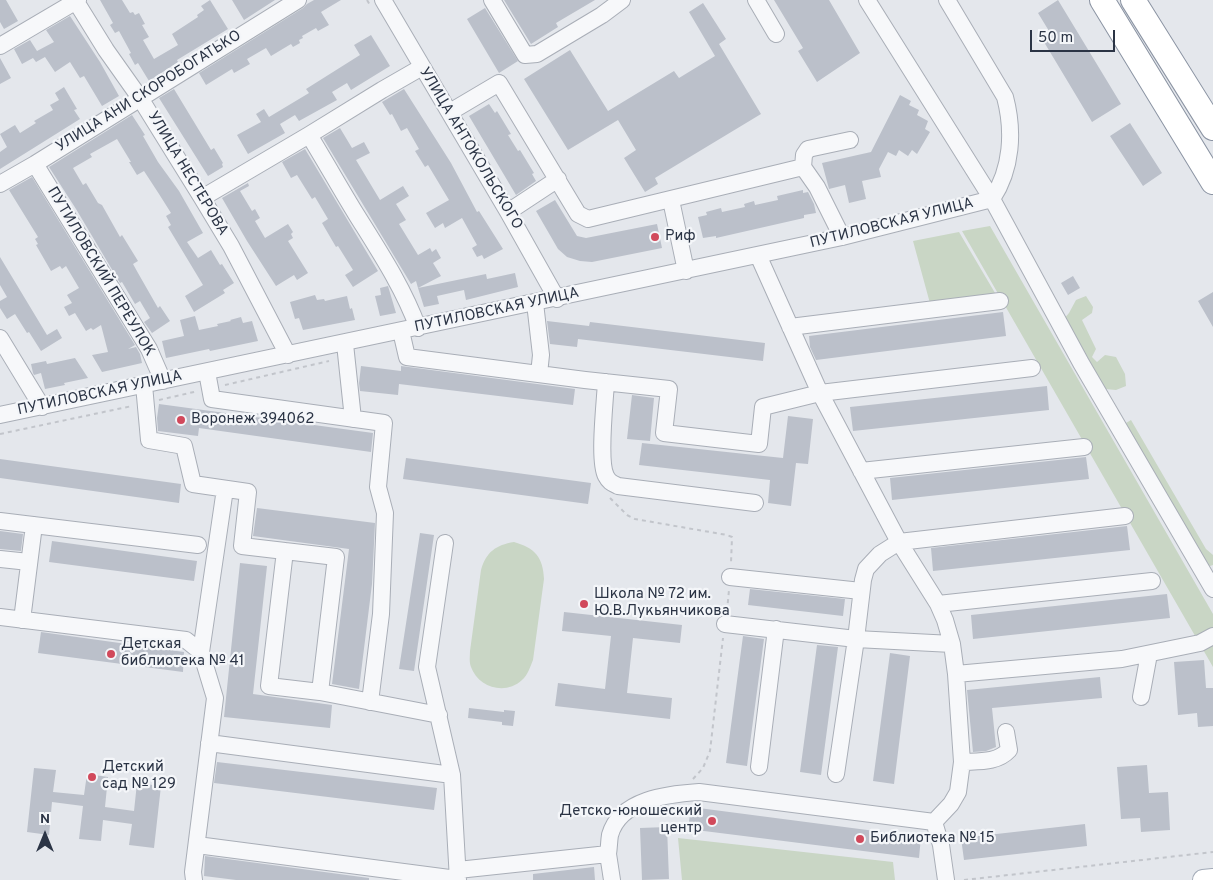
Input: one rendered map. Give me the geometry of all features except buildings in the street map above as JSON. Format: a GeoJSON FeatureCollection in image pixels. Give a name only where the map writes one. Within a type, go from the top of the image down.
{"type":"FeatureCollection","features":[{"type":"Feature","properties":{"kind":"highway"},"geometry":{"type":"LineString","coordinates":[[1102,0],[1213,182]]}},
{"type":"Feature","properties":{"kind":"highway"},"geometry":{"type":"LineString","coordinates":[[1133,0],[1213,128]]}},
{"type":"Feature","properties":{"kind":"main road"},"geometry":{"type":"LineString","coordinates":[[1203,880],[1213,879]]}},
{"type":"Feature","properties":{"kind":"street","name":"УЛИЦА НЕСТЕРОВА"},"geometry":{"type":"LineString","coordinates":[[77,0],[106,50],[140,98],[231,246],[288,355]]}},
{"type":"Feature","properties":{"kind":"street"},"geometry":{"type":"LineString","coordinates":[[0,46],[77,0]]}},
{"type":"Feature","properties":{"kind":"street","name":"УЛИЦА АНИ СКОРОБОГАТЬКО"},"geometry":{"type":"LineString","coordinates":[[0,184],[298,0]]}},
{"type":"Feature","properties":{"kind":"street","name":"УЛИЦА АНТОКОЛЬСКОГО"},"geometry":{"type":"LineString","coordinates":[[383,0],[450,112],[557,299]]}},
{"type":"Feature","properties":{"kind":"street"},"geometry":{"type":"LineString","coordinates":[[492,0],[525,55],[536,54],[602,15],[622,0]]}},
{"type":"Feature","properties":{"kind":"street"},"geometry":{"type":"LineString","coordinates":[[756,0],[776,34]]}},
{"type":"Feature","properties":{"kind":"street"},"geometry":{"type":"LineString","coordinates":[[867,0],[992,199],[1081,363],[1213,589]]}},
{"type":"Feature","properties":{"kind":"street"},"geometry":{"type":"LineString","coordinates":[[947,0],[1005,97],[1008,109],[1011,137],[1009,154],[1002,180],[992,199]]}},
{"type":"Feature","properties":{"kind":"street"},"geometry":{"type":"LineString","coordinates":[[202,198],[422,68]]}},
{"type":"Feature","properties":{"kind":"street"},"geometry":{"type":"LineString","coordinates":[[450,112],[500,83],[578,214],[588,219],[803,167]]}},
{"type":"Feature","properties":{"kind":"street"},"geometry":{"type":"LineString","coordinates":[[309,135],[397,280],[410,305],[418,328]]}},
{"type":"Feature","properties":{"kind":"street"},"geometry":{"type":"LineString","coordinates":[[842,238],[817,187],[803,167],[804,155],[808,149],[850,140]]}},
{"type":"Feature","properties":{"kind":"street","name":"ПУТИЛОВСКИЙ ПЕРЕУЛОК"},"geometry":{"type":"LineString","coordinates":[[35,164],[150,349],[162,382]]}},
{"type":"Feature","properties":{"kind":"street"},"geometry":{"type":"LineString","coordinates":[[508,212],[558,179]]}},
{"type":"Feature","properties":{"kind":"street","name":"ПУТИЛОВСКАЯ УЛИЦА"},"geometry":{"type":"LineString","coordinates":[[0,415],[288,355],[345,350],[401,331],[842,238],[992,199]]}},
{"type":"Feature","properties":{"kind":"street"},"geometry":{"type":"LineString","coordinates":[[671,200],[686,271]]}},
{"type":"Feature","properties":{"kind":"street"},"geometry":{"type":"LineString","coordinates":[[758,255],[820,393],[900,542],[938,604],[945,620],[952,644],[956,674],[962,762],[958,792],[951,804],[934,822]]}},
{"type":"Feature","properties":{"kind":"street"},"geometry":{"type":"LineString","coordinates":[[790,327],[1000,301]]}},
{"type":"Feature","properties":{"kind":"street"},"geometry":{"type":"LineString","coordinates":[[536,303],[541,355],[539,374]]}},
{"type":"Feature","properties":{"kind":"street"},"geometry":{"type":"LineString","coordinates":[[401,331],[407,358],[669,389],[664,432],[759,444],[763,407],[820,393],[1032,368]]}},
{"type":"Feature","properties":{"kind":"street"},"geometry":{"type":"LineString","coordinates":[[0,338],[42,407]]}},
{"type":"Feature","properties":{"kind":"street"},"geometry":{"type":"LineString","coordinates":[[345,350],[353,419]]}},
{"type":"Feature","properties":{"kind":"street"},"geometry":{"type":"LineString","coordinates":[[207,372],[212,399],[384,423],[378,487],[385,513],[381,604],[370,702]]}},
{"type":"Feature","properties":{"kind":"street"},"geometry":{"type":"LineString","coordinates":[[606,382],[602,459],[605,474],[610,482],[618,486],[755,503]]}},
{"type":"Feature","properties":{"kind":"street"},"geometry":{"type":"LineString","coordinates":[[144,385],[150,440],[184,446],[193,484],[248,492],[242,546],[336,557],[320,692]]}},
{"type":"Feature","properties":{"kind":"street"},"geometry":{"type":"LineString","coordinates":[[862,471],[1084,447]]}},
{"type":"Feature","properties":{"kind":"street"},"geometry":{"type":"LineString","coordinates":[[194,880],[193,872],[215,698],[201,652],[225,489]]}},
{"type":"Feature","properties":{"kind":"street"},"geometry":{"type":"LineString","coordinates":[[836,774],[856,639],[861,591],[866,569],[880,554],[900,542],[1125,516]]}},
{"type":"Feature","properties":{"kind":"street"},"geometry":{"type":"LineString","coordinates":[[0,521],[198,545]]}},
{"type":"Feature","properties":{"kind":"street"},"geometry":{"type":"LineString","coordinates":[[22,620],[34,525]]}},
{"type":"Feature","properties":{"kind":"street"},"geometry":{"type":"LineString","coordinates":[[445,543],[427,667],[452,774],[458,876]]}},
{"type":"Feature","properties":{"kind":"street"},"geometry":{"type":"LineString","coordinates":[[285,551],[269,686],[320,692],[439,715]]}},
{"type":"Feature","properties":{"kind":"street"},"geometry":{"type":"LineString","coordinates":[[0,559],[29,562]]}},
{"type":"Feature","properties":{"kind":"street"},"geometry":{"type":"LineString","coordinates":[[730,577],[861,591]]}},
{"type":"Feature","properties":{"kind":"street"},"geometry":{"type":"LineString","coordinates":[[938,604],[1152,581]]}},
{"type":"Feature","properties":{"kind":"street"},"geometry":{"type":"LineString","coordinates":[[0,617],[186,640],[201,652]]}},
{"type":"Feature","properties":{"kind":"street"},"geometry":{"type":"LineString","coordinates":[[725,624],[856,639],[952,644]]}},
{"type":"Feature","properties":{"kind":"street"},"geometry":{"type":"LineString","coordinates":[[759,767],[776,629]]}},
{"type":"Feature","properties":{"kind":"street"},"geometry":{"type":"LineString","coordinates":[[956,674],[1122,660],[1200,643],[1213,636]]}},
{"type":"Feature","properties":{"kind":"street"},"geometry":{"type":"LineString","coordinates":[[1141,697],[1149,654]]}},
{"type":"Feature","properties":{"kind":"street"},"geometry":{"type":"LineString","coordinates":[[962,762],[995,760],[1003,757],[1009,750],[1006,732]]}},
{"type":"Feature","properties":{"kind":"street"},"geometry":{"type":"LineString","coordinates":[[209,743],[452,774]]}},
{"type":"Feature","properties":{"kind":"street"},"geometry":{"type":"LineString","coordinates":[[612,880],[608,854],[610,834],[619,819],[637,805],[670,794],[699,792],[934,822]]}},
{"type":"Feature","properties":{"kind":"street"},"geometry":{"type":"LineString","coordinates":[[934,822],[941,845],[946,880]]}},
{"type":"Feature","properties":{"kind":"street"},"geometry":{"type":"LineString","coordinates":[[197,845],[458,876],[608,854]]}},
{"type":"Feature","properties":{"kind":"path"},"geometry":{"type":"LineString","coordinates":[[0,434],[210,388],[345,350]]}},
{"type":"Feature","properties":{"kind":"path"},"geometry":{"type":"LineString","coordinates":[[605,474],[609,497],[627,515],[636,519],[732,537],[730,577],[710,751],[703,768],[692,780]]}},
{"type":"Feature","properties":{"kind":"path"},"geometry":{"type":"LineString","coordinates":[[964,880],[1213,852]]}},
{"type":"Feature","properties":{"kind":"green space"},"geometry":{"type":"Polygon","coordinates":[[[990,226],[1213,614],[1213,667],[962,231],[990,226]]]}},
{"type":"Feature","properties":{"kind":"green space"},"geometry":{"type":"Polygon","coordinates":[[[959,232],[998,298],[931,307],[913,241],[959,232]]]}},
{"type":"Feature","properties":{"kind":"green space"},"geometry":{"type":"Polygon","coordinates":[[[1086,296],[1093,307],[1092,313],[1082,320],[1096,349],[1092,357],[1097,362],[1105,355],[1116,357],[1125,374],[1126,386],[1116,390],[1105,389],[1063,320],[1076,300],[1086,296]]]}},
{"type":"Feature","properties":{"kind":"green space"},"geometry":{"type":"Polygon","coordinates":[[[1131,420],[1206,549],[1213,555],[1213,565],[1207,567],[1126,423],[1131,420]]]}},
{"type":"Feature","properties":{"kind":"green space"},"geometry":{"type":"Polygon","coordinates":[[[514,542],[527,547],[536,554],[542,565],[544,579],[533,660],[530,668],[524,678],[515,685],[508,688],[500,688],[486,684],[475,674],[470,665],[470,651],[483,564],[489,554],[497,547],[514,542]]]}},
{"type":"Feature","properties":{"kind":"green space"},"geometry":{"type":"Polygon","coordinates":[[[678,838],[893,862],[895,880],[682,880],[678,838]]]}},
{"type":"Feature","properties":{"kind":"place","name":"Риф"},"geometry":{"type":"Point","coordinates":[655,237]}},
{"type":"Feature","properties":{"kind":"place","name":"Воронеж 394062"},"geometry":{"type":"Point","coordinates":[181,420]}},
{"type":"Feature","properties":{"kind":"place","name":"Школа № 72 им. Ю.В.Лукьянчикова"},"geometry":{"type":"Point","coordinates":[584,604]}},
{"type":"Feature","properties":{"kind":"place","name":"Детская библиотека № 41"},"geometry":{"type":"Point","coordinates":[111,654]}},
{"type":"Feature","properties":{"kind":"place","name":"Детский сад № 129"},"geometry":{"type":"Point","coordinates":[92,777]}},
{"type":"Feature","properties":{"kind":"place","name":"Детско-юношеский центр"},"geometry":{"type":"Point","coordinates":[712,821]}},
{"type":"Feature","properties":{"kind":"place","name":"Библиотека № 15"},"geometry":{"type":"Point","coordinates":[860,839]}}]}
